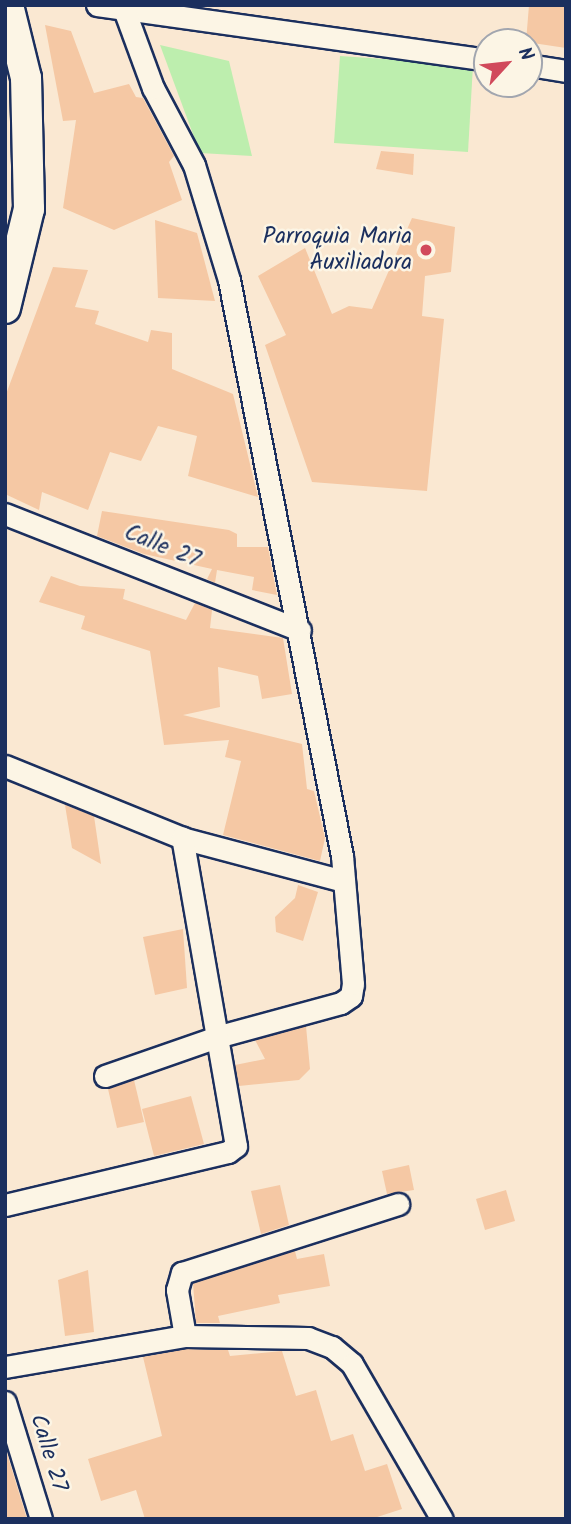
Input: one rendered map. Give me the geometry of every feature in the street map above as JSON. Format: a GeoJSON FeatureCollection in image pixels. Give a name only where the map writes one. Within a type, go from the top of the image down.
{"type":"FeatureCollection","features":[{"type":"Feature","properties":{"kind":"main road"},"geometry":{"type":"LineString","coordinates":[[5,307],[29,209],[26,78],[8,5]]}},
{"type":"Feature","properties":{"kind":"street"},"geometry":{"type":"LineString","coordinates":[[97,5],[473,58]]}},
{"type":"Feature","properties":{"kind":"street"},"geometry":{"type":"LineString","coordinates":[[105,1076],[220,1036],[351,996],[340,880],[342,856],[300,630],[229,280],[194,165],[153,88],[124,9]]}},
{"type":"Feature","properties":{"kind":"street"},"geometry":{"type":"LineString","coordinates":[[543,67],[566,71]]}},
{"type":"Feature","properties":{"kind":"street","name":"Calle 27"},"geometry":{"type":"LineString","coordinates":[[5,514],[300,630]]}},
{"type":"Feature","properties":{"kind":"street"},"geometry":{"type":"LineString","coordinates":[[5,766],[182,838],[340,880]]}},
{"type":"Feature","properties":{"kind":"street"},"geometry":{"type":"LineString","coordinates":[[5,1205],[228,1152],[238,1135],[182,838]]}},
{"type":"Feature","properties":{"kind":"street"},"geometry":{"type":"LineString","coordinates":[[185,1336],[177,1290],[182,1273],[398,1204]]}},
{"type":"Feature","properties":{"kind":"street"},"geometry":{"type":"LineString","coordinates":[[5,1367],[185,1336],[308,1338],[332,1347],[352,1364],[442,1519]]}},
{"type":"Feature","properties":{"kind":"street","name":"Calle 27"},"geometry":{"type":"LineString","coordinates":[[5,1402],[41,1519]]}},
{"type":"Feature","properties":{"kind":"green space"},"geometry":{"type":"Polygon","coordinates":[[[160,45],[229,61],[252,156],[200,153],[160,45]]]}},
{"type":"Feature","properties":{"kind":"green space"},"geometry":{"type":"Polygon","coordinates":[[[340,56],[473,65],[468,152],[334,143],[340,56]]]}},
{"type":"Feature","properties":{"kind":"building"},"geometry":{"type":"Polygon","coordinates":[[[529,5],[566,5],[566,48],[543,45],[543,28],[527,28],[529,5]]]}},
{"type":"Feature","properties":{"kind":"building"},"geometry":{"type":"Polygon","coordinates":[[[45,25],[71,31],[94,93],[129,84],[136,97],[143,98],[174,156],[169,162],[182,200],[114,230],[63,208],[76,120],[63,121],[45,25]]]}},
{"type":"Feature","properties":{"kind":"building"},"geometry":{"type":"Polygon","coordinates":[[[381,151],[414,154],[413,175],[376,169],[381,151]]]}},
{"type":"Feature","properties":{"kind":"building"},"geometry":{"type":"Polygon","coordinates":[[[412,218],[455,227],[451,272],[425,276],[422,316],[444,319],[427,491],[312,482],[265,345],[286,335],[258,276],[305,248],[332,314],[349,306],[372,309],[412,218]]]}},
{"type":"Feature","properties":{"kind":"building"},"geometry":{"type":"Polygon","coordinates":[[[155,220],[197,233],[215,301],[158,298],[155,220]]]}},
{"type":"Feature","properties":{"kind":"building"},"geometry":{"type":"Polygon","coordinates":[[[53,267],[88,270],[75,307],[99,311],[95,324],[148,342],[151,330],[172,333],[172,369],[233,394],[258,497],[188,476],[197,436],[158,426],[141,461],[110,452],[88,510],[42,492],[39,510],[5,494],[5,397],[53,267]]]}},
{"type":"Feature","properties":{"kind":"building"},"geometry":{"type":"Polygon","coordinates":[[[102,511],[229,530],[237,534],[237,547],[268,547],[277,595],[252,590],[254,577],[217,570],[215,583],[207,579],[212,569],[144,554],[97,536],[102,511]]]}},
{"type":"Feature","properties":{"kind":"building"},"geometry":{"type":"Polygon","coordinates":[[[51,576],[80,586],[125,589],[123,599],[186,620],[195,603],[212,610],[210,628],[283,638],[292,694],[262,699],[258,676],[218,667],[220,707],[183,715],[302,744],[307,789],[314,791],[325,838],[320,861],[223,835],[241,761],[225,757],[229,740],[164,745],[150,651],[81,629],[85,616],[39,602],[51,576]]]}},
{"type":"Feature","properties":{"kind":"building"},"geometry":{"type":"Polygon","coordinates":[[[65,805],[94,816],[101,864],[72,848],[65,805]]]}},
{"type":"Feature","properties":{"kind":"building"},"geometry":{"type":"Polygon","coordinates":[[[298,885],[318,892],[303,941],[276,932],[275,917],[295,898],[298,885]]]}},
{"type":"Feature","properties":{"kind":"building"},"geometry":{"type":"Polygon","coordinates":[[[183,929],[187,988],[155,995],[143,937],[183,929]]]}},
{"type":"Feature","properties":{"kind":"building"},"geometry":{"type":"Polygon","coordinates":[[[306,1026],[310,1069],[299,1080],[239,1086],[235,1065],[265,1059],[255,1040],[306,1026]]]}},
{"type":"Feature","properties":{"kind":"building"},"geometry":{"type":"Polygon","coordinates":[[[134,1080],[144,1122],[117,1128],[108,1089],[134,1080]]]}},
{"type":"Feature","properties":{"kind":"building"},"geometry":{"type":"Polygon","coordinates":[[[191,1096],[204,1144],[154,1156],[142,1109],[191,1096]]]}},
{"type":"Feature","properties":{"kind":"building"},"geometry":{"type":"Polygon","coordinates":[[[409,1165],[414,1190],[387,1194],[382,1171],[409,1165]]]}},
{"type":"Feature","properties":{"kind":"building"},"geometry":{"type":"Polygon","coordinates":[[[280,1185],[289,1225],[261,1234],[251,1191],[280,1185]]]}},
{"type":"Feature","properties":{"kind":"building"},"geometry":{"type":"Polygon","coordinates":[[[506,1190],[515,1221],[485,1230],[476,1199],[506,1190]]]}},
{"type":"Feature","properties":{"kind":"building"},"geometry":{"type":"Polygon","coordinates":[[[295,1251],[297,1259],[324,1254],[330,1286],[278,1295],[280,1303],[218,1316],[220,1323],[196,1323],[193,1283],[295,1251]]]}},
{"type":"Feature","properties":{"kind":"building"},"geometry":{"type":"Polygon","coordinates":[[[88,1270],[94,1332],[65,1336],[58,1280],[88,1270]]]}},
{"type":"Feature","properties":{"kind":"building"},"geometry":{"type":"Polygon","coordinates":[[[186,1349],[228,1350],[230,1356],[282,1351],[296,1396],[316,1390],[331,1441],[353,1434],[365,1471],[387,1464],[402,1509],[371,1519],[145,1519],[136,1490],[101,1501],[88,1459],[162,1436],[143,1357],[186,1349]]]}},
{"type":"Feature","properties":{"kind":"building"},"geometry":{"type":"Polygon","coordinates":[[[5,1447],[27,1519],[5,1519],[5,1447]]]}},
{"type":"Feature","properties":{"kind":"place","name":"Parroquia Maria Auxiliadora"},"geometry":{"type":"Point","coordinates":[426,250]}}]}
